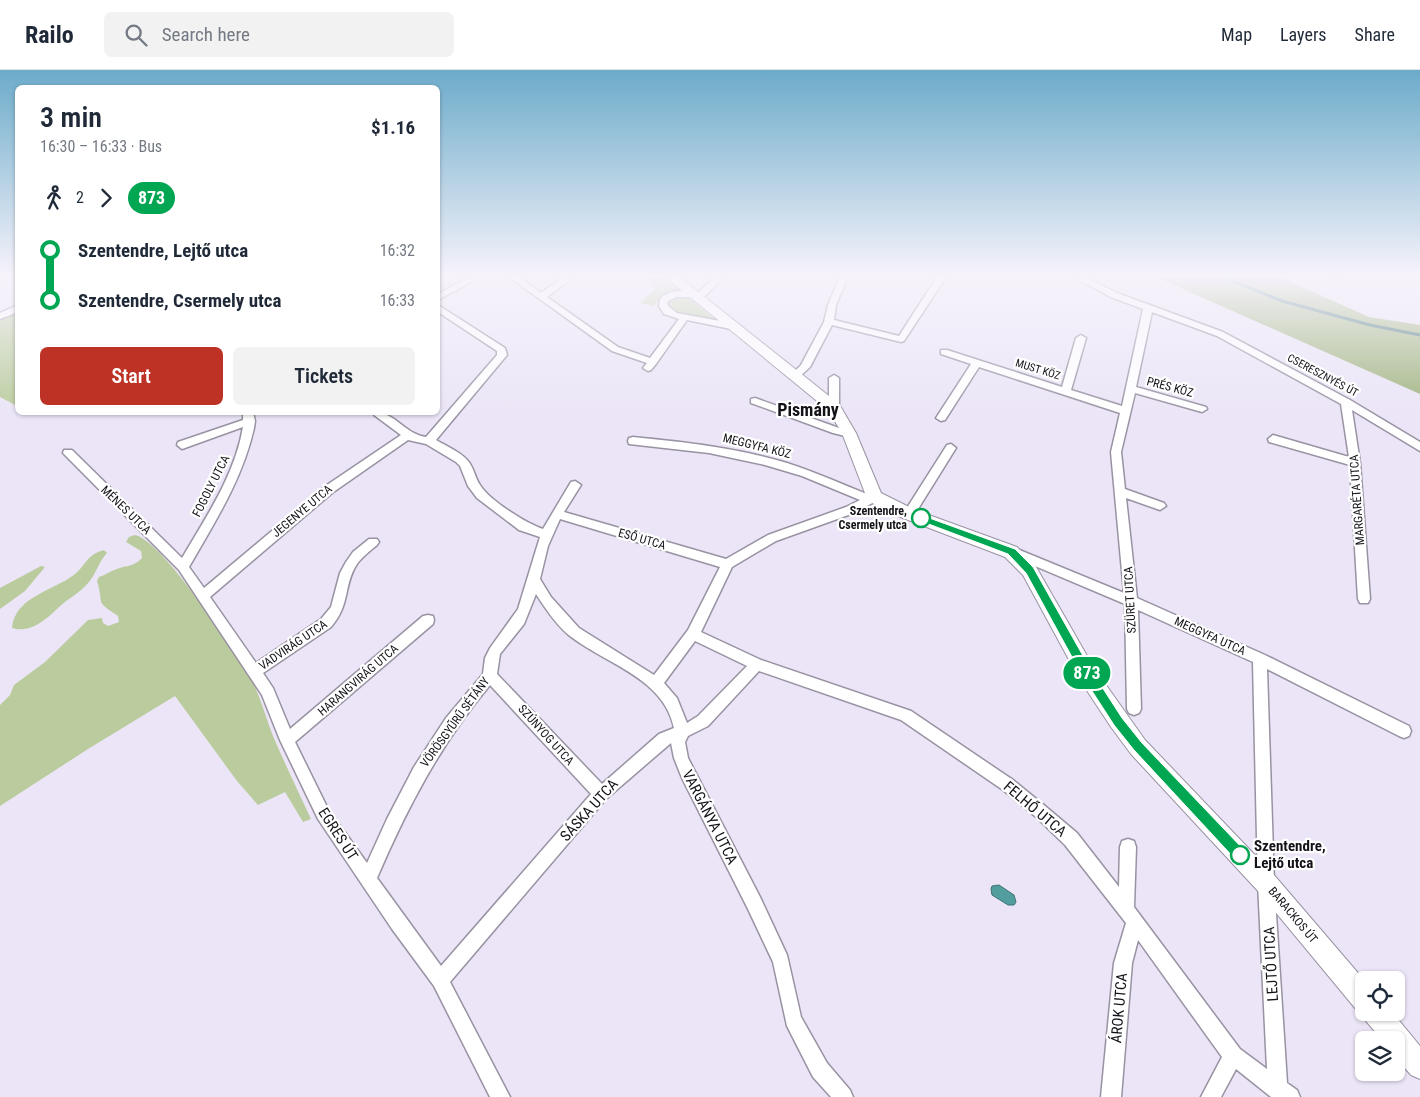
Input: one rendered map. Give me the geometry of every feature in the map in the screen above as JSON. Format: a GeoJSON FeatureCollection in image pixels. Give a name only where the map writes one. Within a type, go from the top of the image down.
{"type":"FeatureCollection","features":[{"type":"Feature","properties":{"kind":"street"},"geometry":{"type":"LineString","coordinates":[[429,441],[502,355],[502,350],[459,322]]}},
{"type":"Feature","properties":{"kind":"street"},"geometry":{"type":"LineString","coordinates":[[577,322],[614,350],[650,366],[681,322]]}},
{"type":"Feature","properties":{"kind":"street"},"geometry":{"type":"LineString","coordinates":[[710,322],[731,326]]}},
{"type":"Feature","properties":{"kind":"street"},"geometry":{"type":"LineString","coordinates":[[656,684],[693,634],[726,564],[772,538],[843,513],[872,498],[849,433],[834,407],[726,322]]}},
{"type":"Feature","properties":{"kind":"street"},"geometry":{"type":"LineString","coordinates":[[794,377],[805,366],[829,322],[901,339],[912,322]]}},
{"type":"Feature","properties":{"kind":"street","name":"SZÜRET UTCA"},"geometry":{"type":"LineString","coordinates":[[1134,709],[1131,601],[1116,452],[1145,322]]}},
{"type":"Feature","properties":{"kind":"street","name":"CSERESZNYÉS ÚT"},"geometry":{"type":"LineString","coordinates":[[1187,322],[1220,334],[1346,402],[1420,446]]}},
{"type":"Feature","properties":{"kind":"street"},"geometry":{"type":"LineString","coordinates":[[1066,391],[1082,338]]}},
{"type":"Feature","properties":{"kind":"street","name":"MUST KÖZ"},"geometry":{"type":"LineString","coordinates":[[944,352],[1125,411]]}},
{"type":"Feature","properties":{"kind":"street"},"geometry":{"type":"LineString","coordinates":[[941,418],[976,363]]}},
{"type":"Feature","properties":{"kind":"street"},"geometry":{"type":"LineString","coordinates":[[834,378],[834,407]]}},
{"type":"Feature","properties":{"kind":"street","name":"PRÉS KÖZ"},"geometry":{"type":"LineString","coordinates":[[1131,389],[1202,409]]}},
{"type":"Feature","properties":{"kind":"street"},"geometry":{"type":"LineString","coordinates":[[755,401],[836,431],[849,433]]}},
{"type":"Feature","properties":{"kind":"street","name":"MARGARÉTA UTCA"},"geometry":{"type":"LineString","coordinates":[[1346,402],[1355,463],[1364,599]]}},
{"type":"Feature","properties":{"kind":"street"},"geometry":{"type":"LineString","coordinates":[[381,415],[414,439],[429,441],[460,459],[465,464],[474,486],[504,514],[523,526],[546,535]]}},
{"type":"Feature","properties":{"kind":"street"},"geometry":{"type":"LineString","coordinates":[[182,445],[249,417]]}},
{"type":"Feature","properties":{"kind":"street","name":"FOGOLY UTCA"},"geometry":{"type":"LineString","coordinates":[[183,567],[239,464],[249,417]]}},
{"type":"Feature","properties":{"kind":"street","name":"JEGENYE UTCA"},"geometry":{"type":"LineString","coordinates":[[203,596],[313,500],[356,468],[408,435]]}},
{"type":"Feature","properties":{"kind":"street"},"geometry":{"type":"LineString","coordinates":[[1273,439],[1355,463]]}},
{"type":"Feature","properties":{"kind":"street","name":"MEGGYFA KÖZ"},"geometry":{"type":"LineString","coordinates":[[633,441],[728,452],[782,466],[872,498]]}},
{"type":"Feature","properties":{"kind":"street"},"geometry":{"type":"LineString","coordinates":[[909,514],[951,448]]}},
{"type":"Feature","properties":{"kind":"street","name":"MÉNES UTCA"},"geometry":{"type":"LineString","coordinates":[[68,454],[183,567]]}},
{"type":"Feature","properties":{"kind":"street","name":"VÖRÖSGYŰRŰ SÉTÁNY"},"geometry":{"type":"LineString","coordinates":[[368,879],[408,791],[451,723],[470,697],[490,676],[489,666],[493,653],[518,622],[526,607],[546,535],[575,485]]}},
{"type":"Feature","properties":{"kind":"street"},"geometry":{"type":"LineString","coordinates":[[1121,492],[1160,506]]}},
{"type":"Feature","properties":{"kind":"street","name":"BARACKOS ÚT"},"geometry":{"type":"LineString","coordinates":[[872,498],[909,514],[1011,552],[1029,570],[1087,674],[1118,721],[1138,747],[1266,883],[1355,988]]}},
{"type":"Feature","properties":{"kind":"street","name":"ESŐ UTCA"},"geometry":{"type":"LineString","coordinates":[[558,514],[726,564]]}},
{"type":"Feature","properties":{"kind":"street","name":"VADVIRÁG UTCA"},"geometry":{"type":"LineString","coordinates":[[254,670],[332,618],[340,604],[350,565],[373,542]]}},
{"type":"Feature","properties":{"kind":"street","name":"MEGGYFA UTCA"},"geometry":{"type":"LineString","coordinates":[[1011,552],[1131,601],[1260,659],[1404,731]]}},
{"type":"Feature","properties":{"kind":"street","name":"EGRES ÚT"},"geometry":{"type":"LineString","coordinates":[[183,567],[268,692],[287,740],[322,814],[440,980],[500,1097]]}},
{"type":"Feature","properties":{"kind":"street","name":"VARGÁNYA UTCA"},"geometry":{"type":"LineString","coordinates":[[533,578],[547,601],[574,632],[656,684],[672,702],[682,732],[678,742],[681,758],[781,961],[793,1020],[820,1070],[843,1097]]}},
{"type":"Feature","properties":{"kind":"street","name":"HARANGVIRÁG UTCA"},"geometry":{"type":"LineString","coordinates":[[287,740],[428,620]]}},
{"type":"Feature","properties":{"kind":"street","name":"FELHŐ UTCA"},"geometry":{"type":"LineString","coordinates":[[693,634],[757,664],[906,715],[1008,785],[1071,839],[1233,1056],[1284,1093]]}},
{"type":"Feature","properties":{"kind":"street","name":"LEJTŐ UTCA"},"geometry":{"type":"LineString","coordinates":[[1260,659],[1266,883],[1284,1093]]}},
{"type":"Feature","properties":{"kind":"street","name":"SÁSKA UTCA"},"geometry":{"type":"LineString","coordinates":[[440,980],[601,794],[664,739],[704,721],[757,664]]}},
{"type":"Feature","properties":{"kind":"street","name":"SZÚNYOG UTCA"},"geometry":{"type":"LineString","coordinates":[[490,676],[601,794]]}},
{"type":"Feature","properties":{"kind":"street","name":"ÁROK UTCA"},"geometry":{"type":"LineString","coordinates":[[1111,1097],[1123,963],[1130,916],[1128,847]]}},
{"type":"Feature","properties":{"kind":"street"},"geometry":{"type":"LineString","coordinates":[[1382,1021],[1420,1066]]}},
{"type":"Feature","properties":{"kind":"street"},"geometry":{"type":"LineString","coordinates":[[1211,1097],[1233,1056]]}},
{"type":"Feature","properties":{"kind":"shaded area"},"geometry":{"type":"Polygon","coordinates":[[[0,322],[15,322],[15,405],[0,397],[0,322]]]}},
{"type":"Feature","properties":{"kind":"shaded area"},"geometry":{"type":"Polygon","coordinates":[[[1257,322],[1400,322],[1420,325],[1420,394],[1257,322]]]}},
{"type":"Feature","properties":{"kind":"shaded area"},"geometry":{"type":"Polygon","coordinates":[[[135,535],[147,541],[178,574],[239,659],[255,687],[273,736],[311,819],[303,822],[285,792],[258,805],[237,781],[175,696],[0,806],[0,705],[10,695],[14,685],[45,662],[88,620],[102,618],[103,623],[108,626],[119,622],[118,616],[102,604],[97,581],[99,577],[133,564],[142,558],[141,551],[126,542],[129,537],[135,535]]]}},
{"type":"Feature","properties":{"kind":"shaded area"},"geometry":{"type":"Polygon","coordinates":[[[104,550],[107,553],[86,586],[38,624],[25,629],[12,628],[20,608],[28,601],[75,574],[90,557],[104,550]]]}},
{"type":"Feature","properties":{"kind":"shaded area"},"geometry":{"type":"Polygon","coordinates":[[[41,566],[45,567],[25,591],[0,609],[0,588],[41,566]]]}},
{"type":"Feature","properties":{"kind":"shaded area"},"geometry":{"type":"Polygon","coordinates":[[[999,885],[1014,895],[1016,902],[1014,905],[1008,905],[992,895],[992,886],[999,885]]]}},
{"type":"Feature","properties":{"kind":"waterway"},"geometry":{"type":"LineString","coordinates":[[1359,322],[1420,335]]}},
{"type":"Feature","properties":{"kind":"bus line","name":"873"},"geometry":{"type":"LineString","coordinates":[[921,518],[1011,552],[1029,570],[1087,674],[1118,721],[1138,747],[1240,855]]}},
{"type":"Feature","properties":{"kind":"place","name":"Szentendre, Csermely utca"},"geometry":{"type":"Point","coordinates":[921,518]}},
{"type":"Feature","properties":{"kind":"place","name":"Szentendre, Lejtő utca"},"geometry":{"type":"Point","coordinates":[1240,855]}},
{"type":"Feature","properties":{"kind":"district","name":"Pismány"},"geometry":{"type":"Point","coordinates":[808,410]}}]}
